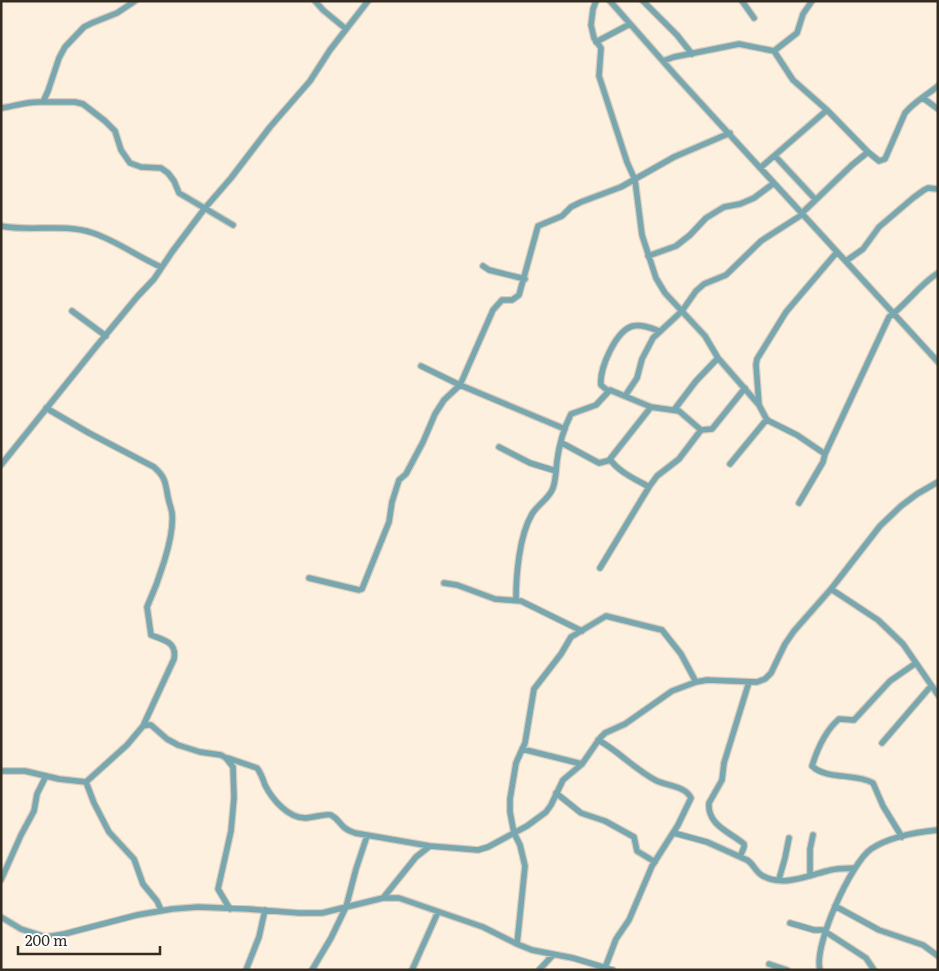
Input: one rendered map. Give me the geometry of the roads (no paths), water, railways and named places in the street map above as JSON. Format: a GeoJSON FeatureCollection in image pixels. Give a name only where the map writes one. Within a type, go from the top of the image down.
{"type":"FeatureCollection","features":[{"type":"Feature","properties":{"kind":"street"},"geometry":{"type":"LineString","coordinates":[[43,102],[58,58],[65,47],[92,22],[117,13],[135,1]]}},
{"type":"Feature","properties":{"kind":"street"},"geometry":{"type":"LineString","coordinates":[[315,1],[346,29]]}},
{"type":"Feature","properties":{"kind":"street"},"geometry":{"type":"LineString","coordinates":[[1,465],[137,297],[154,279],[206,208],[270,127],[310,81],[368,1]]}},
{"type":"Feature","properties":{"kind":"street"},"geometry":{"type":"LineString","coordinates":[[596,1],[591,25],[592,33],[601,50],[599,71],[603,92],[635,180],[642,235],[656,278],[665,293],[705,336],[718,358],[759,405],[767,420],[797,435],[825,454]]}},
{"type":"Feature","properties":{"kind":"street"},"geometry":{"type":"LineString","coordinates":[[610,1],[938,362]]}},
{"type":"Feature","properties":{"kind":"street"},"geometry":{"type":"LineString","coordinates":[[643,1],[677,35],[692,54]]}},
{"type":"Feature","properties":{"kind":"street"},"geometry":{"type":"LineString","coordinates":[[742,1],[754,18]]}},
{"type":"Feature","properties":{"kind":"street"},"geometry":{"type":"LineString","coordinates":[[774,51],[797,33],[803,14],[812,1]]}},
{"type":"Feature","properties":{"kind":"street"},"geometry":{"type":"LineString","coordinates":[[596,42],[630,24]]}},
{"type":"Feature","properties":{"kind":"street"},"geometry":{"type":"LineString","coordinates":[[663,61],[739,44],[774,51],[793,80],[827,110],[877,161],[884,161],[905,113],[938,86]]}},
{"type":"Feature","properties":{"kind":"street"},"geometry":{"type":"LineString","coordinates":[[923,98],[938,109]]}},
{"type":"Feature","properties":{"kind":"street"},"geometry":{"type":"LineString","coordinates":[[1,108],[25,102],[70,102],[83,104],[115,131],[121,150],[130,163],[141,167],[162,168],[174,181],[179,193],[233,226]]}},
{"type":"Feature","properties":{"kind":"street"},"geometry":{"type":"LineString","coordinates":[[760,168],[827,110]]}},
{"type":"Feature","properties":{"kind":"street"},"geometry":{"type":"LineString","coordinates":[[309,578],[358,590],[362,589],[389,522],[392,502],[399,480],[406,474],[435,414],[444,400],[460,385],[493,310],[502,300],[516,298],[522,288],[538,226],[562,216],[571,207],[581,202],[635,180],[682,153],[730,133]]}},
{"type":"Feature","properties":{"kind":"street"},"geometry":{"type":"LineString","coordinates":[[625,396],[637,378],[642,359],[653,338],[682,311],[699,287],[726,275],[762,241],[803,213],[815,199],[868,152]]}},
{"type":"Feature","properties":{"kind":"street"},"geometry":{"type":"LineString","coordinates":[[775,156],[815,199]]}},
{"type":"Feature","properties":{"kind":"street"},"geometry":{"type":"LineString","coordinates":[[648,256],[676,246],[690,235],[706,218],[724,207],[740,204],[754,198],[774,183]]}},
{"type":"Feature","properties":{"kind":"street"},"geometry":{"type":"LineString","coordinates":[[846,261],[863,249],[879,227],[913,198],[928,188],[938,189]]}},
{"type":"Feature","properties":{"kind":"street"},"geometry":{"type":"LineString","coordinates":[[1,226],[16,228],[70,228],[93,233],[161,267]]}},
{"type":"Feature","properties":{"kind":"street"},"geometry":{"type":"LineString","coordinates":[[759,405],[757,359],[786,312],[837,252]]}},
{"type":"Feature","properties":{"kind":"street"},"geometry":{"type":"LineString","coordinates":[[483,266],[489,270],[524,279]]}},
{"type":"Feature","properties":{"kind":"street"},"geometry":{"type":"LineString","coordinates":[[799,504],[823,462],[889,317],[924,282],[938,273]]}},
{"type":"Feature","properties":{"kind":"street"},"geometry":{"type":"LineString","coordinates":[[72,311],[106,336]]}},
{"type":"Feature","properties":{"kind":"street"},"geometry":{"type":"LineString","coordinates":[[608,391],[601,385],[600,380],[610,351],[624,330],[637,325],[659,331]]}},
{"type":"Feature","properties":{"kind":"street"},"geometry":{"type":"LineString","coordinates":[[674,410],[696,381],[718,358]]}},
{"type":"Feature","properties":{"kind":"street"},"geometry":{"type":"LineString","coordinates":[[421,366],[460,385],[565,429]]}},
{"type":"Feature","properties":{"kind":"street"},"geometry":{"type":"LineString","coordinates":[[600,568],[657,476],[679,459],[701,430],[712,429],[745,388]]}},
{"type":"Feature","properties":{"kind":"street"},"geometry":{"type":"LineString","coordinates":[[516,600],[516,574],[529,520],[533,512],[548,497],[556,478],[565,429],[574,411],[596,405],[608,391],[613,390],[651,407],[674,410],[684,414],[701,430]]}},
{"type":"Feature","properties":{"kind":"street"},"geometry":{"type":"LineString","coordinates":[[611,460],[611,457],[651,407]]}},
{"type":"Feature","properties":{"kind":"street"},"geometry":{"type":"LineString","coordinates":[[1,771],[25,771],[59,779],[86,782],[127,745],[143,726],[176,651],[168,642],[151,635],[147,612],[147,607],[161,576],[172,523],[172,513],[163,475],[154,467],[89,434],[46,408]]}},
{"type":"Feature","properties":{"kind":"street"},"geometry":{"type":"LineString","coordinates":[[730,464],[767,420]]}},
{"type":"Feature","properties":{"kind":"street"},"geometry":{"type":"LineString","coordinates":[[562,443],[600,463],[611,460]]}},
{"type":"Feature","properties":{"kind":"street"},"geometry":{"type":"LineString","coordinates":[[499,447],[530,462],[556,471]]}},
{"type":"Feature","properties":{"kind":"street"},"geometry":{"type":"LineString","coordinates":[[611,460],[622,470],[649,487]]}},
{"type":"Feature","properties":{"kind":"street"},"geometry":{"type":"LineString","coordinates":[[143,726],[151,725],[167,739],[178,745],[200,752],[221,755],[257,768],[273,798],[292,815],[314,818],[328,813],[346,830],[367,836],[430,846],[478,850],[488,847],[527,826],[546,812],[563,780],[582,764],[605,733],[625,724],[672,691],[696,682],[730,680],[757,682],[767,677],[794,631],[880,526],[901,506],[938,482]]}},
{"type":"Feature","properties":{"kind":"street"},"geometry":{"type":"LineString","coordinates":[[444,583],[457,585],[495,599],[516,600],[526,603],[582,631]]}},
{"type":"Feature","properties":{"kind":"street"},"geometry":{"type":"LineString","coordinates":[[830,589],[878,620],[903,644],[938,695]]}},
{"type":"Feature","properties":{"kind":"street"},"geometry":{"type":"LineString","coordinates":[[517,944],[525,866],[520,845],[514,833],[510,812],[510,799],[514,770],[525,743],[535,686],[561,654],[571,637],[606,616],[659,628],[666,633],[674,643],[696,682]]}},
{"type":"Feature","properties":{"kind":"street"},"geometry":{"type":"LineString","coordinates":[[902,837],[873,783],[824,773],[812,766],[819,746],[834,723],[839,719],[854,720],[890,680],[916,662]]}},
{"type":"Feature","properties":{"kind":"street"},"geometry":{"type":"LineString","coordinates":[[740,857],[744,844],[714,822],[709,803],[722,780],[724,763],[749,682]]}},
{"type":"Feature","properties":{"kind":"street"},"geometry":{"type":"LineString","coordinates":[[882,743],[931,686]]}},
{"type":"Feature","properties":{"kind":"street"},"geometry":{"type":"LineString","coordinates":[[598,740],[612,748],[642,772],[658,781],[677,787],[691,798],[674,833],[654,862],[628,920],[616,940],[606,968]]}},
{"type":"Feature","properties":{"kind":"street"},"geometry":{"type":"LineString","coordinates":[[522,749],[582,764]]}},
{"type":"Feature","properties":{"kind":"street"},"geometry":{"type":"LineString","coordinates":[[226,758],[233,767],[234,798],[231,830],[218,889],[230,909]]}},
{"type":"Feature","properties":{"kind":"street"},"geometry":{"type":"LineString","coordinates":[[1,880],[21,835],[34,812],[37,794],[46,776]]}},
{"type":"Feature","properties":{"kind":"street"},"geometry":{"type":"LineString","coordinates":[[86,782],[94,803],[109,832],[134,859],[143,884],[161,910]]}},
{"type":"Feature","properties":{"kind":"street"},"geometry":{"type":"LineString","coordinates":[[556,793],[581,813],[604,821],[634,837],[637,851],[654,862]]}},
{"type":"Feature","properties":{"kind":"street"},"geometry":{"type":"LineString","coordinates":[[820,970],[818,960],[826,931],[835,906],[854,868],[870,850],[877,846],[902,837],[938,830]]}},
{"type":"Feature","properties":{"kind":"street"},"geometry":{"type":"LineString","coordinates":[[674,833],[707,842],[753,863],[760,875],[779,880],[794,880],[829,870],[854,868]]}},
{"type":"Feature","properties":{"kind":"street"},"geometry":{"type":"LineString","coordinates":[[810,876],[810,854],[813,835]]}},
{"type":"Feature","properties":{"kind":"street"},"geometry":{"type":"LineString","coordinates":[[312,970],[346,908],[367,836]]}},
{"type":"Feature","properties":{"kind":"street"},"geometry":{"type":"LineString","coordinates":[[779,880],[786,858],[789,838]]}},
{"type":"Feature","properties":{"kind":"street"},"geometry":{"type":"LineString","coordinates":[[383,898],[416,857],[430,846]]}},
{"type":"Feature","properties":{"kind":"street"},"geometry":{"type":"LineString","coordinates":[[1,917],[21,928],[46,936],[161,910],[198,907],[322,913],[383,898],[398,898],[409,900],[483,927],[532,950],[573,958],[613,970]]}},
{"type":"Feature","properties":{"kind":"street"},"geometry":{"type":"LineString","coordinates":[[835,906],[880,930],[923,946],[938,956]]}},
{"type":"Feature","properties":{"kind":"street"},"geometry":{"type":"LineString","coordinates":[[246,970],[259,937],[265,910]]}},
{"type":"Feature","properties":{"kind":"street"},"geometry":{"type":"LineString","coordinates":[[412,970],[438,912]]}},
{"type":"Feature","properties":{"kind":"street"},"geometry":{"type":"LineString","coordinates":[[790,923],[814,930],[826,931],[866,958],[874,970]]}},
{"type":"Feature","properties":{"kind":"street"},"geometry":{"type":"LineString","coordinates":[[540,970],[553,955]]}},
{"type":"Feature","properties":{"kind":"street"},"geometry":{"type":"LineString","coordinates":[[769,964],[787,970]]}}]}
